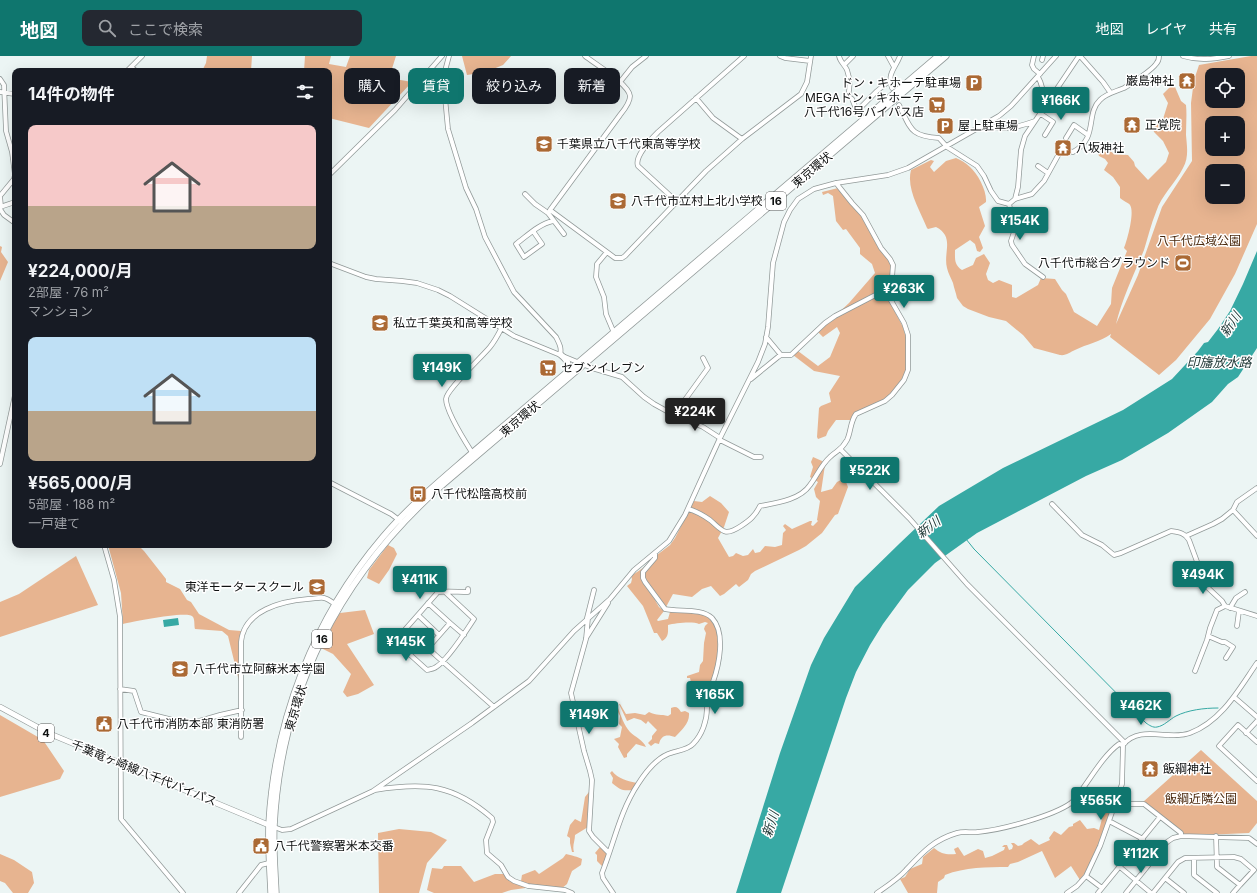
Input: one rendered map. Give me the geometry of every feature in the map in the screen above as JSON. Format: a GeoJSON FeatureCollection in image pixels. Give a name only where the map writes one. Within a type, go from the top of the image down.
{"type":"FeatureCollection","features":[{"type":"Feature","properties":{"kind":"highway","name":"東京環状"},"geometry":{"type":"LineString","coordinates":[[615,335],[938,56]]}},
{"type":"Feature","properties":{"kind":"highway","name":"東京環状"},"geometry":{"type":"LineString","coordinates":[[474,455],[946,56]]}},
{"type":"Feature","properties":{"kind":"highway"},"geometry":{"type":"LineString","coordinates":[[560,355],[568,361],[569,365],[567,372]]}},
{"type":"Feature","properties":{"kind":"highway","name":"東京環状"},"geometry":{"type":"LineString","coordinates":[[271,893],[269,863],[274,775],[289,707],[311,650],[335,604],[374,548],[401,521],[424,502],[567,372],[581,364]]}},
{"type":"Feature","properties":{"kind":"highway","name":"東京環状"},"geometry":{"type":"LineString","coordinates":[[276,893],[272,826],[288,730],[298,696],[313,659],[333,619],[357,579],[401,521]]}},
{"type":"Feature","properties":{"kind":"main road","name":"千葉竜ヶ崎線八千代バイパス"},"geometry":{"type":"LineString","coordinates":[[0,707],[48,733],[272,826]]}},
{"type":"Feature","properties":{"kind":"street"},"geometry":{"type":"LineString","coordinates":[[131,67],[142,56]]}},
{"type":"Feature","properties":{"kind":"street"},"geometry":{"type":"LineString","coordinates":[[332,172],[395,110],[442,56]]}},
{"type":"Feature","properties":{"kind":"street"},"geometry":{"type":"LineString","coordinates":[[448,56],[444,87],[448,129],[466,188],[476,209],[485,237],[514,292],[556,337],[560,344],[560,355]]}},
{"type":"Feature","properties":{"kind":"street"},"geometry":{"type":"LineString","coordinates":[[585,56],[601,68]]}},
{"type":"Feature","properties":{"kind":"street"},"geometry":{"type":"LineString","coordinates":[[549,212],[628,104],[630,99],[628,90],[620,82],[632,67],[646,56]]}},
{"type":"Feature","properties":{"kind":"street"},"geometry":{"type":"LineString","coordinates":[[676,202],[638,166],[636,161],[653,137],[744,56]]}},
{"type":"Feature","properties":{"kind":"street"},"geometry":{"type":"LineString","coordinates":[[780,56],[810,61]]}},
{"type":"Feature","properties":{"kind":"street"},"geometry":{"type":"LineString","coordinates":[[525,194],[535,204],[549,212],[615,258],[622,258],[706,171],[742,139],[800,94],[807,82],[811,56]]}},
{"type":"Feature","properties":{"kind":"street"},"geometry":{"type":"LineString","coordinates":[[839,56],[847,69],[850,90],[848,96],[852,98],[857,110],[877,90],[889,81]]}},
{"type":"Feature","properties":{"kind":"street"},"geometry":{"type":"LineString","coordinates":[[844,65],[853,56]]}},
{"type":"Feature","properties":{"kind":"street"},"geometry":{"type":"LineString","coordinates":[[888,56],[894,67]]}},
{"type":"Feature","properties":{"kind":"street"},"geometry":{"type":"LineString","coordinates":[[892,88],[889,81],[891,72],[900,56]]}},
{"type":"Feature","properties":{"kind":"street"},"geometry":{"type":"LineString","coordinates":[[1034,56],[1032,65],[1039,75],[1042,86],[1042,112]]}},
{"type":"Feature","properties":{"kind":"street"},"geometry":{"type":"LineString","coordinates":[[585,640],[610,599],[634,570],[670,541],[688,508],[758,362],[768,327],[773,263],[784,222],[798,199],[814,189],[836,183],[888,175],[916,165],[994,120],[1011,106],[1056,56]]}},
{"type":"Feature","properties":{"kind":"street"},"geometry":{"type":"LineString","coordinates":[[1015,199],[1018,187],[1019,166],[1027,132],[1080,56],[1110,92]]}},
{"type":"Feature","properties":{"kind":"street"},"geometry":{"type":"LineString","coordinates":[[1008,204],[1015,199],[1032,194],[1048,173],[1060,152],[1073,152],[1084,142],[1091,129],[1095,106],[1110,92],[1124,87],[1154,66],[1158,61],[1159,56]]}},
{"type":"Feature","properties":{"kind":"street"},"geometry":{"type":"LineString","coordinates":[[1184,56],[1198,60],[1229,56]]}},
{"type":"Feature","properties":{"kind":"street"},"geometry":{"type":"LineString","coordinates":[[0,80],[4,85],[2,92],[6,131],[12,152]]}},
{"type":"Feature","properties":{"kind":"street"},"geometry":{"type":"LineString","coordinates":[[1055,91],[1072,103],[1075,100]]}},
{"type":"Feature","properties":{"kind":"street"},"geometry":{"type":"LineString","coordinates":[[2,92],[12,94]]}},
{"type":"Feature","properties":{"kind":"street"},"geometry":{"type":"LineString","coordinates":[[696,98],[718,121],[742,139]]}},
{"type":"Feature","properties":{"kind":"street"},"geometry":{"type":"LineString","coordinates":[[899,105],[913,132],[924,136],[939,138],[947,147],[977,166],[998,201],[1008,204]]}},
{"type":"Feature","properties":{"kind":"street"},"geometry":{"type":"LineString","coordinates":[[1042,112],[1053,122],[1044,135]]}},
{"type":"Feature","properties":{"kind":"street"},"geometry":{"type":"LineString","coordinates":[[987,124],[997,129],[1022,126],[1035,121]]}},
{"type":"Feature","properties":{"kind":"street"},"geometry":{"type":"LineString","coordinates":[[1066,138],[1074,125],[1088,135]]}},
{"type":"Feature","properties":{"kind":"street"},"geometry":{"type":"LineString","coordinates":[[1038,166],[1048,173]]}},
{"type":"Feature","properties":{"kind":"street"},"geometry":{"type":"LineString","coordinates":[[12,181],[0,196],[0,207],[4,215],[12,221]]}},
{"type":"Feature","properties":{"kind":"street"},"geometry":{"type":"LineString","coordinates":[[748,382],[774,359],[781,355],[792,355],[825,323],[835,316],[884,290],[892,278],[893,265],[890,259],[881,248],[863,215],[836,183]]}},
{"type":"Feature","properties":{"kind":"street"},"geometry":{"type":"LineString","coordinates":[[0,207],[12,203]]}},
{"type":"Feature","properties":{"kind":"street"},"geometry":{"type":"LineString","coordinates":[[1008,204],[1016,229],[1011,241],[1012,246],[1025,264],[1043,277]]}},
{"type":"Feature","properties":{"kind":"street"},"geometry":{"type":"LineString","coordinates":[[549,212],[553,221],[564,234]]}},
{"type":"Feature","properties":{"kind":"street"},"geometry":{"type":"LineString","coordinates":[[533,231],[542,244],[524,257],[516,244],[533,231],[548,222],[553,221]]}},
{"type":"Feature","properties":{"kind":"street"},"geometry":{"type":"LineString","coordinates":[[607,252],[597,264],[596,277],[604,297],[606,314],[615,335]]}},
{"type":"Feature","properties":{"kind":"street"},"geometry":{"type":"LineString","coordinates":[[332,264],[366,277],[402,281],[428,286],[450,296],[514,336],[581,364],[622,378],[648,401],[674,415],[703,427],[720,439],[754,457],[761,457]]}},
{"type":"Feature","properties":{"kind":"street"},"geometry":{"type":"LineString","coordinates":[[688,508],[703,515],[720,530],[732,532],[752,520],[760,506],[776,503],[804,492],[809,487],[829,457],[841,450],[847,439],[850,426],[856,414],[885,401],[907,376],[909,362],[908,335],[904,324],[884,290]]}},
{"type":"Feature","properties":{"kind":"street"},"geometry":{"type":"LineString","coordinates":[[474,455],[452,416],[446,399],[458,381],[489,348],[501,329]]}},
{"type":"Feature","properties":{"kind":"street"},"geometry":{"type":"LineString","coordinates":[[766,337],[781,355]]}},
{"type":"Feature","properties":{"kind":"street"},"geometry":{"type":"LineString","coordinates":[[674,415],[708,368],[703,358]]}},
{"type":"Feature","properties":{"kind":"street"},"geometry":{"type":"LineString","coordinates":[[0,464],[12,408]]}},
{"type":"Feature","properties":{"kind":"street"},"geometry":{"type":"LineString","coordinates":[[841,450],[912,521],[967,584],[1124,744],[1122,784],[1116,804],[1094,861],[1086,876],[1077,886],[1067,893]]}},
{"type":"Feature","properties":{"kind":"street"},"geometry":{"type":"LineString","coordinates":[[332,484],[391,514],[401,521]]}},
{"type":"Feature","properties":{"kind":"street"},"geometry":{"type":"LineString","coordinates":[[1186,536],[1213,524],[1233,510],[1237,502],[1256,491]]}},
{"type":"Feature","properties":{"kind":"street"},"geometry":{"type":"LineString","coordinates":[[1052,504],[1082,535],[1102,545],[1114,555],[1171,531],[1180,532],[1186,536],[1192,548],[1206,586],[1228,607],[1257,616]]}},
{"type":"Feature","properties":{"kind":"street"},"geometry":{"type":"LineString","coordinates":[[1233,510],[1257,536]]}},
{"type":"Feature","properties":{"kind":"street"},"geometry":{"type":"LineString","coordinates":[[105,548],[114,580],[120,617],[121,819],[183,893]]}},
{"type":"Feature","properties":{"kind":"street"},"geometry":{"type":"LineString","coordinates":[[613,893],[602,875],[622,816],[643,777],[657,762],[666,755],[693,745],[702,730],[706,717],[708,693],[715,675],[720,653],[718,626],[712,618],[702,612],[665,609],[645,582],[643,572],[655,558],[655,554]]}},
{"type":"Feature","properties":{"kind":"street"},"geometry":{"type":"LineString","coordinates":[[444,592],[474,619],[443,661],[436,668],[427,670],[395,641],[438,592],[444,592],[468,592],[468,589]]}},
{"type":"Feature","properties":{"kind":"street"},"geometry":{"type":"LineString","coordinates":[[594,590],[585,640],[570,693],[592,780],[589,831],[609,853]]}},
{"type":"Feature","properties":{"kind":"street"},"geometry":{"type":"LineString","coordinates":[[1195,671],[1217,610],[1228,607],[1236,598],[1245,592]]}},
{"type":"Feature","properties":{"kind":"street"},"geometry":{"type":"LineString","coordinates":[[241,737],[241,642],[242,634],[247,623],[273,605],[298,600],[324,598],[335,604]]}},
{"type":"Feature","properties":{"kind":"street"},"geometry":{"type":"LineString","coordinates":[[272,826],[282,830],[291,829],[373,791],[529,681],[574,631],[610,599]]}},
{"type":"Feature","properties":{"kind":"street"},"geometry":{"type":"LineString","coordinates":[[428,603],[464,634]]}},
{"type":"Feature","properties":{"kind":"street"},"geometry":{"type":"LineString","coordinates":[[1237,626],[1239,611]]}},
{"type":"Feature","properties":{"kind":"street"},"geometry":{"type":"LineString","coordinates":[[418,615],[439,635]]}},
{"type":"Feature","properties":{"kind":"street"},"geometry":{"type":"LineString","coordinates":[[428,648],[450,623]]}},
{"type":"Feature","properties":{"kind":"street"},"geometry":{"type":"LineString","coordinates":[[406,629],[494,707]]}},
{"type":"Feature","properties":{"kind":"street"},"geometry":{"type":"LineString","coordinates":[[1208,636],[1225,642],[1233,647],[1226,658]]}},
{"type":"Feature","properties":{"kind":"street"},"geometry":{"type":"LineString","coordinates":[[877,893],[906,870],[925,850],[952,835],[959,832],[992,830],[1054,812],[1067,806],[1077,797],[1109,753],[1119,744],[1124,744],[1130,739],[1142,734],[1184,735],[1192,732],[1219,714],[1234,697],[1257,663]]}},
{"type":"Feature","properties":{"kind":"street"},"geometry":{"type":"LineString","coordinates":[[120,689],[134,691],[141,712],[189,724],[242,710]]}},
{"type":"Feature","properties":{"kind":"street"},"geometry":{"type":"LineString","coordinates":[[1234,697],[1257,718]]}},
{"type":"Feature","properties":{"kind":"street"},"geometry":{"type":"LineString","coordinates":[[1246,732],[1257,721]]}},
{"type":"Feature","properties":{"kind":"street"},"geometry":{"type":"LineString","coordinates":[[1257,742],[1238,725],[1219,746],[1257,781]]}},
{"type":"Feature","properties":{"kind":"street"},"geometry":{"type":"LineString","coordinates":[[373,791],[414,786],[442,788],[456,794],[492,818],[493,822],[486,840],[487,853],[501,865],[508,877],[528,886],[565,890],[572,893]]}},
{"type":"Feature","properties":{"kind":"street"},"geometry":{"type":"LineString","coordinates":[[1116,804],[1144,804],[1181,833],[1181,836]]}},
{"type":"Feature","properties":{"kind":"street"},"geometry":{"type":"LineString","coordinates":[[1098,893],[1160,817]]}},
{"type":"Feature","properties":{"kind":"street"},"geometry":{"type":"LineString","coordinates":[[1109,821],[1143,839]]}},
{"type":"Feature","properties":{"kind":"street"},"geometry":{"type":"LineString","coordinates":[[1126,893],[1167,842],[1173,838],[1181,836],[1216,836],[1249,838],[1257,844]]}},
{"type":"Feature","properties":{"kind":"street"},"geometry":{"type":"LineString","coordinates":[[1216,836],[1217,866],[1240,885]]}},
{"type":"Feature","properties":{"kind":"street"},"geometry":{"type":"LineString","coordinates":[[1120,867],[1152,893],[1179,860],[1183,858],[1234,857],[1238,858],[1254,870],[1233,893]]}},
{"type":"Feature","properties":{"kind":"street"},"geometry":{"type":"LineString","coordinates":[[1194,858],[1194,875],[1217,893]]}},
{"type":"Feature","properties":{"kind":"street"},"geometry":{"type":"LineString","coordinates":[[239,893],[261,865],[269,863]]}},
{"type":"Feature","properties":{"kind":"street"},"geometry":{"type":"LineString","coordinates":[[1086,876],[1102,888]]}},
{"type":"Feature","properties":{"kind":"street"},"geometry":{"type":"LineString","coordinates":[[1165,878],[1184,893]]}},
{"type":"Feature","properties":{"kind":"green space"},"geometry":{"type":"Polygon","coordinates":[[[207,56],[252,56],[251,68],[204,68],[207,56]]]}},
{"type":"Feature","properties":{"kind":"green space"},"geometry":{"type":"Polygon","coordinates":[[[305,56],[331,56],[329,64],[346,67],[350,56],[396,56],[392,68],[344,68],[344,104],[391,104],[369,128],[332,119],[332,68],[304,68],[305,56]]]}},
{"type":"Feature","properties":{"kind":"green space"},"geometry":{"type":"Polygon","coordinates":[[[462,56],[511,56],[503,65],[496,68],[472,68],[472,74],[467,75],[462,56]]]}},
{"type":"Feature","properties":{"kind":"green space","name":"八千代広域公園"},"geometry":{"type":"Polygon","coordinates":[[[1257,56],[1257,224],[1235,274],[1210,319],[1176,360],[1159,375],[1110,337],[1111,334],[1066,354],[1060,355],[1034,348],[1023,335],[1006,321],[989,317],[963,306],[957,298],[953,283],[947,270],[947,240],[942,231],[936,227],[927,228],[910,185],[911,170],[931,160],[934,161],[930,167],[934,172],[946,161],[956,158],[970,167],[981,183],[986,198],[986,202],[979,207],[985,226],[979,237],[983,248],[980,252],[977,251],[975,244],[970,240],[955,250],[956,262],[959,268],[962,270],[973,265],[976,258],[984,254],[990,263],[986,274],[988,280],[993,283],[999,280],[1012,285],[1012,297],[1016,298],[1038,285],[1041,278],[1055,279],[1066,294],[1074,312],[1097,326],[1111,304],[1112,288],[1127,251],[1124,248],[1129,233],[1132,214],[1130,205],[1120,198],[1120,187],[1113,177],[1104,170],[1108,163],[1105,159],[1099,156],[1098,153],[1101,149],[1106,147],[1114,154],[1128,155],[1134,162],[1135,166],[1148,180],[1166,162],[1169,153],[1163,141],[1154,132],[1153,128],[1163,119],[1168,103],[1163,94],[1171,86],[1175,87],[1181,101],[1186,105],[1186,160],[1180,174],[1165,194],[1159,206],[1116,324],[1138,275],[1162,207],[1192,161],[1191,103],[1194,80],[1199,65],[1257,56]]]}},
{"type":"Feature","properties":{"kind":"green space"},"geometry":{"type":"Polygon","coordinates":[[[400,80],[408,81],[408,86],[400,95],[400,80]]]}},
{"type":"Feature","properties":{"kind":"green space"},"geometry":{"type":"Polygon","coordinates":[[[838,188],[859,211],[891,264],[891,277],[881,294],[886,295],[903,327],[907,341],[906,374],[897,387],[884,400],[857,412],[851,420],[836,420],[826,436],[818,439],[819,408],[831,402],[829,393],[840,376],[814,371],[793,355],[798,351],[818,366],[830,357],[840,333],[837,327],[823,337],[818,332],[849,303],[875,273],[872,264],[860,254],[860,248],[846,229],[843,230],[836,221],[833,196],[828,193],[823,195],[822,192],[838,188]]]}},
{"type":"Feature","properties":{"kind":"green space"},"geometry":{"type":"Polygon","coordinates":[[[0,246],[2,247],[1,252],[8,262],[0,281],[0,246]]]}},
{"type":"Feature","properties":{"kind":"green space"},"geometry":{"type":"Polygon","coordinates":[[[813,457],[822,461],[825,465],[821,492],[832,489],[837,482],[841,480],[846,482],[848,487],[838,514],[835,515],[822,533],[799,550],[755,571],[751,574],[748,580],[739,587],[736,584],[720,596],[711,586],[702,589],[692,597],[673,594],[666,607],[657,597],[655,600],[659,607],[664,611],[657,620],[658,621],[668,619],[670,612],[692,613],[709,617],[716,627],[718,648],[714,674],[711,686],[703,703],[699,700],[702,683],[698,685],[691,682],[690,678],[687,678],[687,676],[699,672],[700,665],[703,661],[706,633],[704,629],[708,623],[668,625],[667,636],[662,641],[657,633],[654,633],[643,606],[627,586],[631,583],[631,576],[643,568],[670,545],[694,501],[702,502],[710,496],[721,503],[729,512],[724,527],[718,538],[729,557],[736,553],[743,556],[748,555],[753,549],[755,553],[760,552],[765,546],[775,547],[782,545],[783,533],[786,530],[783,526],[785,524],[792,529],[812,521],[811,525],[813,526],[818,521],[820,501],[816,497],[814,489],[818,482],[810,477],[813,467],[811,462],[813,457]]]}},
{"type":"Feature","properties":{"kind":"green space"},"geometry":{"type":"Polygon","coordinates":[[[388,545],[394,548],[397,554],[389,570],[379,584],[367,578],[369,570],[388,545]]]}},
{"type":"Feature","properties":{"kind":"green space"},"geometry":{"type":"Polygon","coordinates":[[[109,548],[141,548],[166,579],[166,582],[180,589],[199,614],[229,630],[241,631],[239,681],[228,636],[222,631],[195,629],[194,618],[189,615],[160,617],[123,624],[121,593],[109,548]]]}},
{"type":"Feature","properties":{"kind":"green space"},"geometry":{"type":"Polygon","coordinates":[[[76,556],[98,605],[0,637],[0,602],[19,594],[76,556]]]}},
{"type":"Feature","properties":{"kind":"green space"},"geometry":{"type":"Polygon","coordinates":[[[365,610],[374,634],[347,644],[374,685],[358,694],[347,697],[343,692],[351,674],[333,654],[321,648],[340,613],[365,610]]]}},
{"type":"Feature","properties":{"kind":"green space"},"geometry":{"type":"Polygon","coordinates":[[[619,704],[626,714],[635,713],[645,715],[649,712],[668,716],[671,714],[671,708],[676,707],[681,712],[685,711],[689,713],[689,717],[685,726],[675,737],[665,736],[661,739],[659,744],[655,743],[651,746],[648,743],[657,730],[648,721],[646,724],[641,720],[634,718],[627,721],[619,704]]]}},
{"type":"Feature","properties":{"kind":"green space"},"geometry":{"type":"Polygon","coordinates":[[[616,708],[618,708],[628,729],[643,742],[646,747],[636,744],[627,754],[627,757],[624,758],[618,747],[619,744],[614,739],[620,737],[622,727],[619,724],[620,716],[616,708]]]}},
{"type":"Feature","properties":{"kind":"green space"},"geometry":{"type":"Polygon","coordinates":[[[0,715],[43,740],[64,771],[60,779],[0,797],[0,715]]]}},
{"type":"Feature","properties":{"kind":"green space","name":"飯綱近隣公園"},"geometry":{"type":"Polygon","coordinates":[[[1201,750],[1257,801],[1257,823],[1249,833],[1181,836],[1182,833],[1143,802],[1201,750]]]}},
{"type":"Feature","properties":{"kind":"green space"},"geometry":{"type":"Polygon","coordinates":[[[612,771],[620,778],[637,783],[634,790],[622,790],[612,783],[613,778],[610,773],[612,771]]]}},
{"type":"Feature","properties":{"kind":"green space"},"geometry":{"type":"Polygon","coordinates":[[[589,792],[588,827],[575,835],[573,848],[574,852],[572,852],[570,838],[567,836],[570,825],[575,819],[581,822],[585,797],[589,792]]]}},
{"type":"Feature","properties":{"kind":"green space"},"geometry":{"type":"Polygon","coordinates":[[[1113,805],[1099,844],[1090,864],[1080,880],[1071,866],[1055,878],[1042,851],[1010,864],[1008,867],[968,869],[945,875],[944,878],[938,882],[937,893],[908,893],[900,879],[905,877],[910,869],[922,864],[923,857],[934,848],[942,853],[956,854],[954,849],[958,847],[964,856],[978,849],[983,851],[985,858],[1004,850],[1005,847],[1002,847],[1004,845],[1007,845],[1009,850],[1012,849],[1013,846],[1011,843],[1018,846],[1031,839],[1039,845],[1050,840],[1049,838],[1054,831],[1061,835],[1069,827],[1073,826],[1073,824],[1080,820],[1087,829],[1094,828],[1099,830],[1103,815],[1103,806],[1113,805]]]}},
{"type":"Feature","properties":{"kind":"green space"},"geometry":{"type":"Polygon","coordinates":[[[399,829],[431,832],[447,840],[427,863],[419,893],[379,893],[378,833],[399,829]]]}},
{"type":"Feature","properties":{"kind":"green space"},"geometry":{"type":"Polygon","coordinates":[[[600,847],[607,854],[603,867],[597,861],[597,855],[595,853],[600,847]]]}},
{"type":"Feature","properties":{"kind":"green space"},"geometry":{"type":"Polygon","coordinates":[[[0,854],[14,860],[32,872],[34,883],[28,893],[13,893],[5,883],[0,881],[0,854]]]}},
{"type":"Feature","properties":{"kind":"green space"},"geometry":{"type":"Polygon","coordinates":[[[566,854],[582,859],[581,865],[572,871],[567,884],[561,889],[540,886],[511,890],[502,893],[434,893],[427,890],[432,868],[442,869],[444,866],[461,866],[474,882],[495,874],[504,874],[507,877],[521,881],[522,875],[535,870],[539,874],[563,858],[566,854]]]}},
{"type":"Feature","properties":{"kind":"water","name":"印旛放水路"},"geometry":{"type":"Polygon","coordinates":[[[1257,251],[1257,348],[1238,377],[1228,384],[1212,402],[1168,433],[1122,460],[1086,476],[977,533],[935,563],[908,590],[883,624],[856,672],[781,893],[736,893],[780,753],[811,665],[824,638],[855,587],[939,506],[1003,468],[1123,410],[1172,379],[1204,343],[1208,342],[1230,311],[1257,251]]]}},
{"type":"Feature","properties":{"kind":"water"},"geometry":{"type":"Polygon","coordinates":[[[178,618],[179,625],[164,627],[163,620],[178,618]]]}},
{"type":"Feature","properties":{"kind":"waterway"},"geometry":{"type":"LineString","coordinates":[[966,539],[974,549],[1147,724],[1157,727],[1186,712],[1218,708]]}},
{"type":"Feature","properties":{"kind":"place","name":"巌島神社"},"geometry":{"type":"Point","coordinates":[1187,81]}},
{"type":"Feature","properties":{"kind":"place","name":"ドン・キホーテ駐車場"},"geometry":{"type":"Point","coordinates":[974,83]}},
{"type":"Feature","properties":{"kind":"place","name":"MEGAドン・キホーテ 八千代16号バイパス店"},"geometry":{"type":"Point","coordinates":[937,105]}},
{"type":"Feature","properties":{"kind":"place","name":"正覚院"},"geometry":{"type":"Point","coordinates":[1132,125]}},
{"type":"Feature","properties":{"kind":"place","name":"屋上駐車場"},"geometry":{"type":"Point","coordinates":[945,126]}},
{"type":"Feature","properties":{"kind":"place","name":"千葉県立八千代東高等学校"},"geometry":{"type":"Point","coordinates":[544,144]}},
{"type":"Feature","properties":{"kind":"place","name":"八坂神社"},"geometry":{"type":"Point","coordinates":[1063,148]}},
{"type":"Feature","properties":{"kind":"place","name":"八千代市立村上北小学校"},"geometry":{"type":"Point","coordinates":[618,201]}},
{"type":"Feature","properties":{"kind":"place","name":"八千代市総合グラウンド"},"geometry":{"type":"Point","coordinates":[1183,263]}},
{"type":"Feature","properties":{"kind":"place","name":"私立千葉英和高等学校"},"geometry":{"type":"Point","coordinates":[380,323]}},
{"type":"Feature","properties":{"kind":"place","name":"セブンイレブン"},"geometry":{"type":"Point","coordinates":[548,368]}},
{"type":"Feature","properties":{"kind":"place","name":"八千代松陰高校前"},"geometry":{"type":"Point","coordinates":[418,494]}},
{"type":"Feature","properties":{"kind":"place","name":"東洋モータースクール"},"geometry":{"type":"Point","coordinates":[317,587]}},
{"type":"Feature","properties":{"kind":"place","name":"八千代市立阿蘇米本学園"},"geometry":{"type":"Point","coordinates":[180,669]}},
{"type":"Feature","properties":{"kind":"place","name":"八千代市消防本部 東消防署"},"geometry":{"type":"Point","coordinates":[104,724]}},
{"type":"Feature","properties":{"kind":"place","name":"飯綱神社"},"geometry":{"type":"Point","coordinates":[1150,769]}},
{"type":"Feature","properties":{"kind":"place","name":"八千代警察署米本交番"},"geometry":{"type":"Point","coordinates":[261,846]}},
{"type":"Feature","properties":{"kind":"water label","name":"新川"},"geometry":{"type":"Point","coordinates":[1230,324]}},
{"type":"Feature","properties":{"kind":"water label","name":"新川"},"geometry":{"type":"Point","coordinates":[928,527]}},
{"type":"Feature","properties":{"kind":"water label","name":"新川"},"geometry":{"type":"Point","coordinates":[770,824]}}]}
